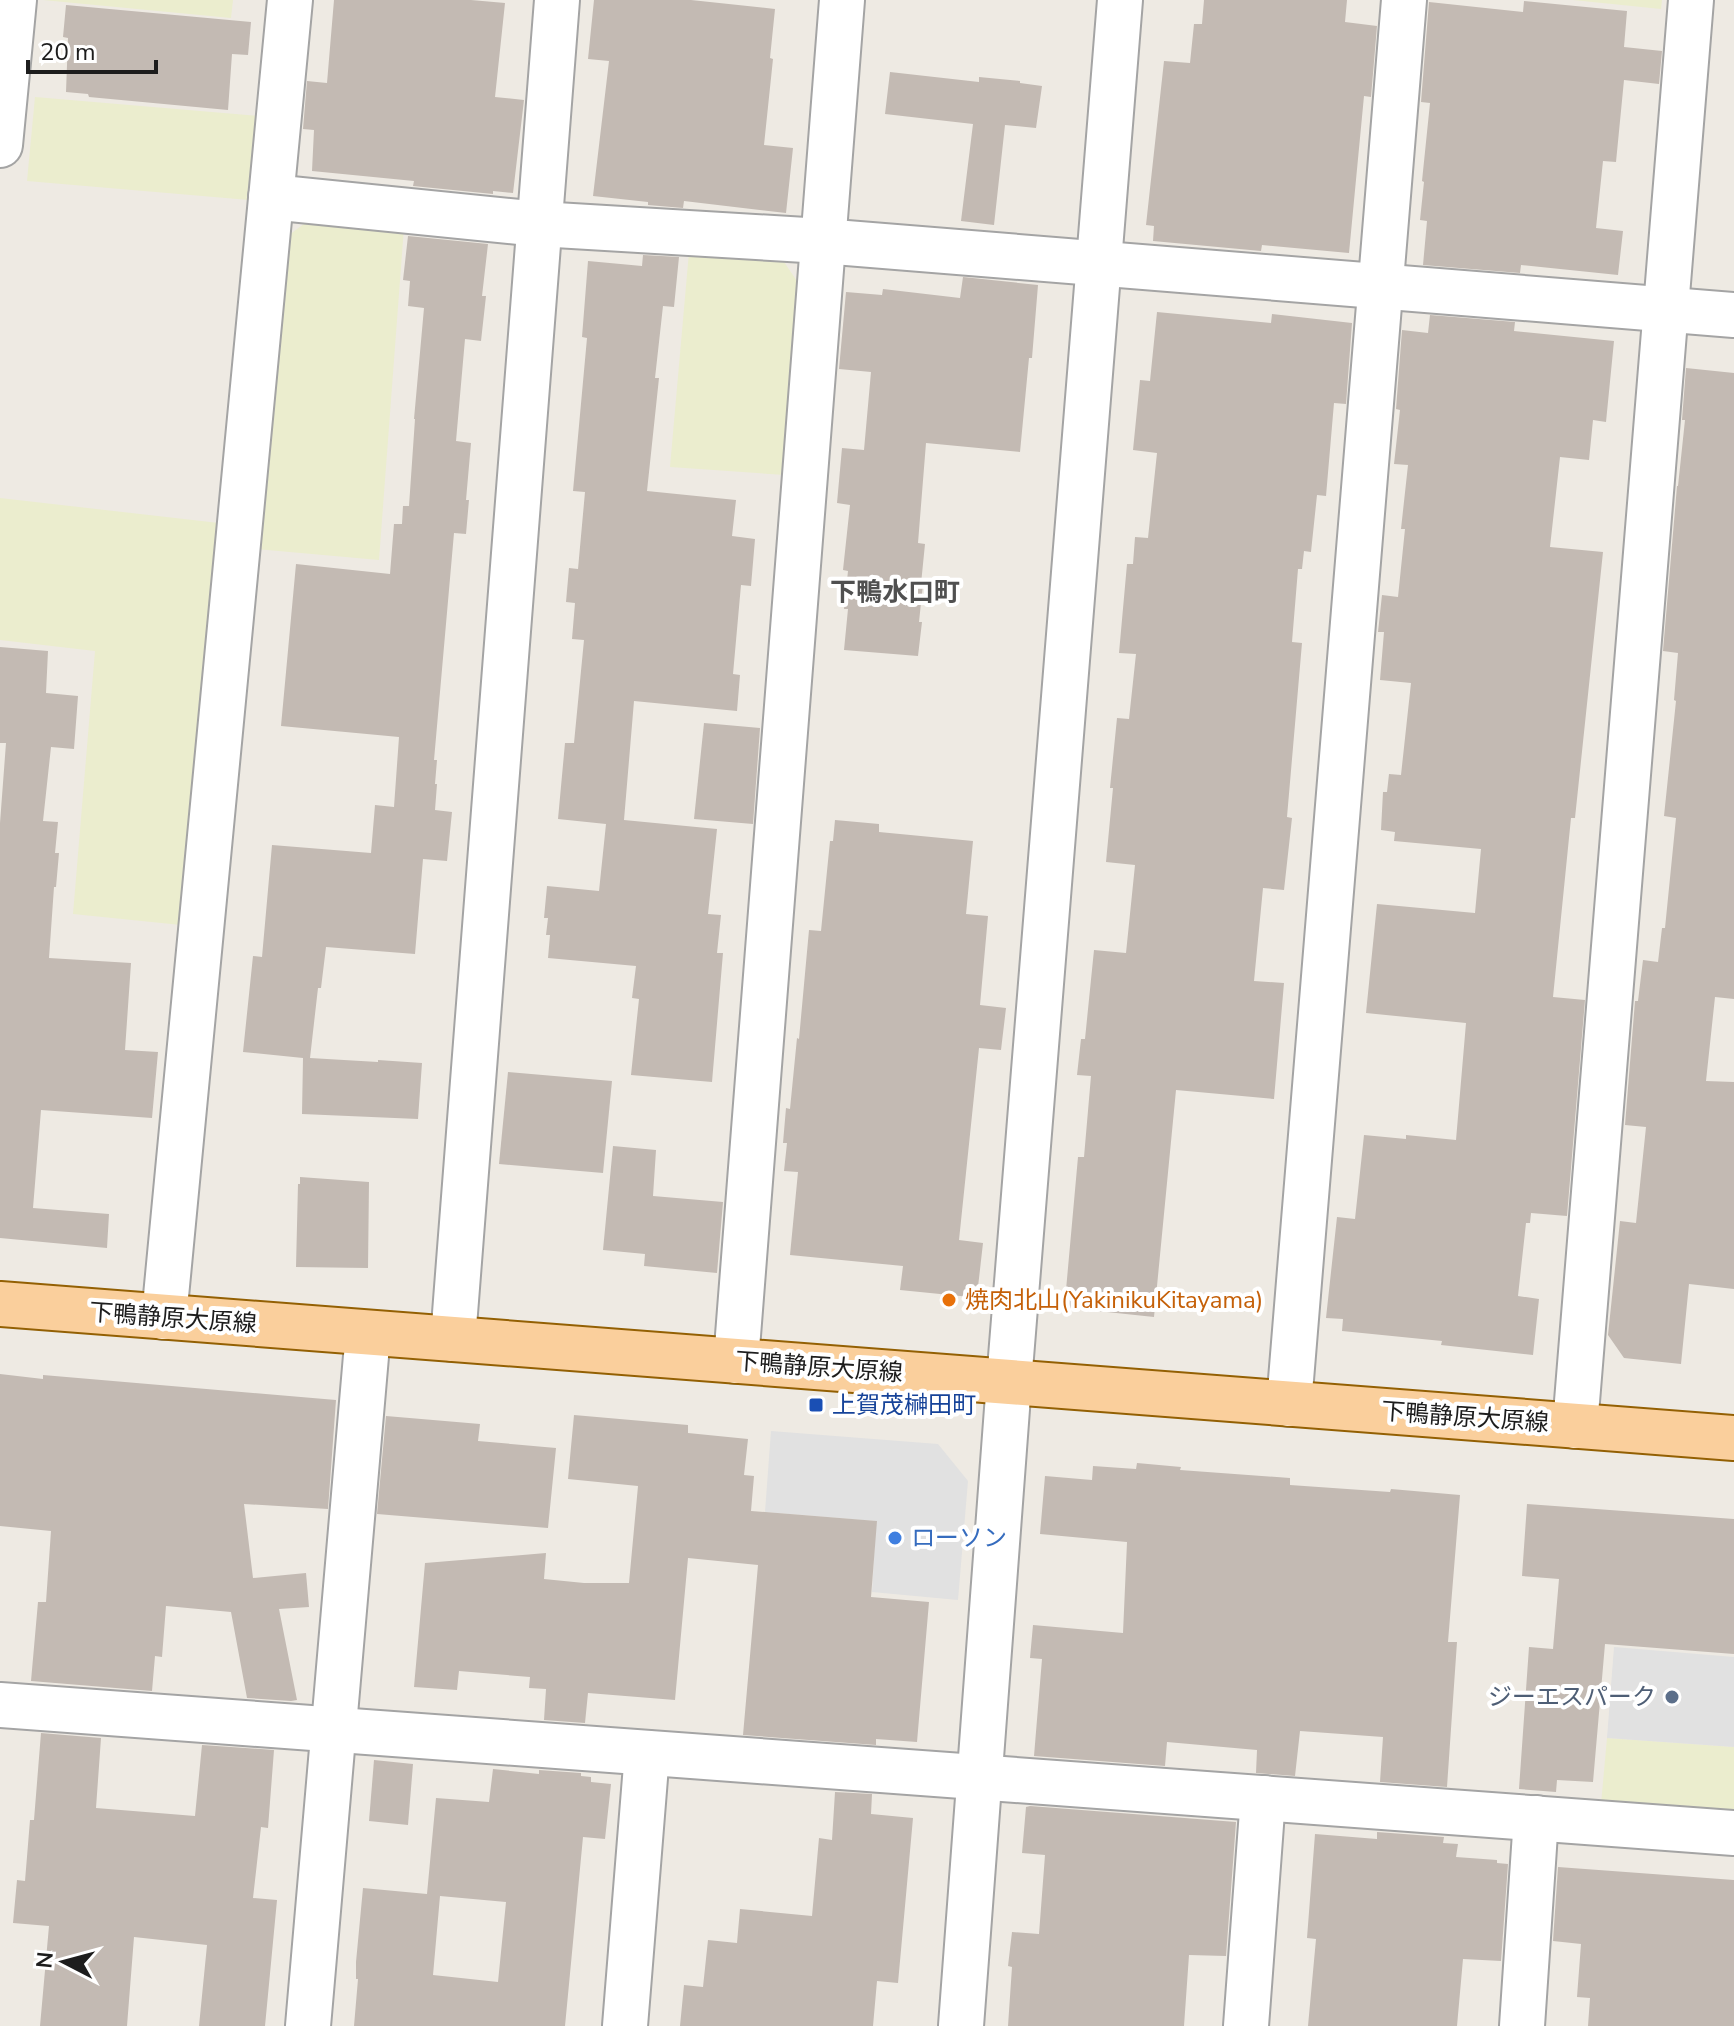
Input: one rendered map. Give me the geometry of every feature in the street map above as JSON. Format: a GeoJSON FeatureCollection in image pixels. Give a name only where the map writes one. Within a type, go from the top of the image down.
{"type":"FeatureCollection","features":[{"type":"Feature","properties":{"kind":"main road","name":"下鴨静原大原線"},"geometry":{"type":"LineString","coordinates":[[0,1304],[1734,1438]]}},
{"type":"Feature","properties":{"kind":"street"},"geometry":{"type":"LineString","coordinates":[[0,145],[14,0]]}},
{"type":"Feature","properties":{"kind":"street"},"geometry":{"type":"LineString","coordinates":[[164,1317],[290,0]]}},
{"type":"Feature","properties":{"kind":"street"},"geometry":{"type":"LineString","coordinates":[[453,1339],[557,0]]}},
{"type":"Feature","properties":{"kind":"street"},"geometry":{"type":"LineString","coordinates":[[736,1361],[842,0]]}},
{"type":"Feature","properties":{"kind":"street"},"geometry":{"type":"LineString","coordinates":[[961,2026],[1009,1382],[1120,0]]}},
{"type":"Feature","properties":{"kind":"street"},"geometry":{"type":"LineString","coordinates":[[1289,1404],[1404,0]]}},
{"type":"Feature","properties":{"kind":"street"},"geometry":{"type":"LineString","coordinates":[[1575,1426],[1691,0]]}},
{"type":"Feature","properties":{"kind":"street"},"geometry":{"type":"LineString","coordinates":[[271,197],[539,224],[1099,262],[1734,315]]}},
{"type":"Feature","properties":{"kind":"street"},"geometry":{"type":"LineString","coordinates":[[308,2026],[368,1333]]}},
{"type":"Feature","properties":{"kind":"street"},"geometry":{"type":"LineString","coordinates":[[1,1716],[333,1730],[1734,1833]]}},
{"type":"Feature","properties":{"kind":"street"},"geometry":{"type":"LineString","coordinates":[[625,2026],[647,1753]]}},
{"type":"Feature","properties":{"kind":"street"},"geometry":{"type":"LineString","coordinates":[[1246,2026],[1263,1798]]}},
{"type":"Feature","properties":{"kind":"street"},"geometry":{"type":"LineString","coordinates":[[1522,2026],[1536,1818]]}},
{"type":"Feature","properties":{"kind":"green space"},"geometry":{"type":"Polygon","coordinates":[[[43,0],[233,0],[231,18],[43,0]]]}},
{"type":"Feature","properties":{"kind":"green space"},"geometry":{"type":"Polygon","coordinates":[[[1573,0],[1662,0],[1661,9],[1573,0]]]}},
{"type":"Feature","properties":{"kind":"green space"},"geometry":{"type":"Polygon","coordinates":[[[35,97],[258,116],[249,200],[27,181],[35,97]]]}},
{"type":"Feature","properties":{"kind":"green space"},"geometry":{"type":"Polygon","coordinates":[[[312,218],[404,227],[379,560],[256,549],[289,235],[312,218]]]}},
{"type":"Feature","properties":{"kind":"green space"},"geometry":{"type":"Polygon","coordinates":[[[689,252],[780,256],[801,287],[785,475],[670,467],[689,252]]]}},
{"type":"Feature","properties":{"kind":"green space"},"geometry":{"type":"Polygon","coordinates":[[[0,498],[219,523],[181,925],[73,914],[95,651],[0,640],[0,498]]]}},
{"type":"Feature","properties":{"kind":"green space"},"geometry":{"type":"Polygon","coordinates":[[[1607,1738],[1734,1747],[1734,1814],[1601,1804],[1607,1738]]]}},
{"type":"Feature","properties":{"kind":"shaded area"},"geometry":{"type":"Polygon","coordinates":[[[771,1431],[938,1444],[968,1481],[958,1600],[872,1592],[876,1521],[765,1512],[771,1431]]]}},
{"type":"Feature","properties":{"kind":"shaded area","name":"ジーエスパーク"},"geometry":{"type":"Polygon","coordinates":[[[1614,1647],[1734,1657],[1734,1747],[1607,1738],[1614,1647]]]}},
{"type":"Feature","properties":{"kind":"building"},"geometry":{"type":"Polygon","coordinates":[[[334,0],[471,0],[505,3],[495,97],[524,100],[513,193],[413,186],[414,181],[312,171],[314,130],[303,129],[307,81],[327,83],[334,0]]]}},
{"type":"Feature","properties":{"kind":"building"},"geometry":{"type":"Polygon","coordinates":[[[594,0],[691,0],[775,9],[764,145],[793,148],[786,213],[684,201],[683,208],[648,205],[648,202],[593,196],[609,61],[588,59],[594,0]]]}},
{"type":"Feature","properties":{"kind":"building"},"geometry":{"type":"Polygon","coordinates":[[[1204,0],[1347,0],[1345,22],[1377,26],[1371,97],[1364,96],[1349,253],[1262,245],[1261,251],[1153,241],[1154,226],[1146,225],[1164,61],[1190,63],[1194,24],[1202,24],[1204,0]]]}},
{"type":"Feature","properties":{"kind":"building"},"geometry":{"type":"Polygon","coordinates":[[[1524,1],[1627,11],[1624,47],[1662,51],[1659,84],[1624,80],[1616,162],[1603,161],[1596,228],[1623,231],[1618,275],[1521,265],[1520,273],[1423,265],[1427,221],[1420,220],[1430,103],[1421,102],[1429,2],[1523,12],[1524,1]]]}},
{"type":"Feature","properties":{"kind":"building"},"geometry":{"type":"Polygon","coordinates":[[[66,5],[251,22],[248,55],[232,54],[228,110],[89,97],[88,94],[66,92],[68,38],[63,37],[66,5]]]}},
{"type":"Feature","properties":{"kind":"building"},"geometry":{"type":"Polygon","coordinates":[[[890,72],[979,82],[979,77],[1042,86],[1036,128],[1005,125],[994,225],[961,221],[973,124],[885,114],[890,72]]]}},
{"type":"Feature","properties":{"kind":"building"},"geometry":{"type":"Polygon","coordinates":[[[408,236],[488,244],[481,341],[465,339],[456,441],[471,443],[466,500],[469,500],[466,534],[454,533],[434,760],[437,760],[435,810],[452,812],[447,861],[423,859],[415,954],[326,947],[310,1058],[422,1063],[418,1119],[302,1114],[303,1058],[243,1052],[253,956],[262,957],[272,845],[371,853],[375,805],[394,807],[399,737],[281,726],[296,564],[390,574],[394,524],[402,524],[403,506],[409,506],[424,308],[408,306],[410,281],[403,280],[408,236]]]}},
{"type":"Feature","properties":{"kind":"building"},"geometry":{"type":"Polygon","coordinates":[[[643,255],[679,257],[674,307],[663,306],[647,491],[736,500],[732,536],[755,539],[751,586],[741,585],[733,674],[740,675],[737,711],[634,701],[624,820],[717,829],[708,914],[721,915],[717,953],[723,953],[712,1082],[631,1075],[639,999],[632,998],[636,966],[548,958],[550,935],[546,935],[548,918],[544,918],[547,886],[599,891],[606,824],[558,819],[565,743],[574,743],[584,640],[572,639],[575,603],[566,602],[569,568],[578,569],[585,492],[573,491],[587,338],[582,337],[588,261],[642,266],[643,255]]]}},
{"type":"Feature","properties":{"kind":"building"},"geometry":{"type":"Polygon","coordinates":[[[963,277],[1038,285],[1020,452],[926,443],[918,543],[925,544],[918,656],[844,650],[848,571],[843,570],[850,505],[837,503],[842,448],[864,450],[871,372],[839,369],[846,292],[882,295],[883,289],[960,298],[963,277]]]}},
{"type":"Feature","properties":{"kind":"building"},"geometry":{"type":"Polygon","coordinates":[[[1157,312],[1271,323],[1272,314],[1352,323],[1346,404],[1334,403],[1326,496],[1317,495],[1311,552],[1304,551],[1302,569],[1298,569],[1292,642],[1302,643],[1287,817],[1292,818],[1284,890],[1263,888],[1254,981],[1284,983],[1274,1099],[1176,1090],[1154,1317],[1069,1308],[1071,1290],[1066,1290],[1078,1157],[1084,1157],[1091,1076],[1077,1075],[1081,1039],[1085,1039],[1094,950],[1126,953],[1135,865],[1106,862],[1117,718],[1129,719],[1136,654],[1119,653],[1127,564],[1133,564],[1135,537],[1148,538],[1157,453],[1133,450],[1140,380],[1150,381],[1157,312]]]}},
{"type":"Feature","properties":{"kind":"building"},"geometry":{"type":"Polygon","coordinates":[[[1430,315],[1515,322],[1514,331],[1614,341],[1606,422],[1593,420],[1589,460],[1560,457],[1550,547],[1603,552],[1553,997],[1585,1000],[1567,1216],[1531,1213],[1530,1223],[1526,1223],[1518,1296],[1539,1299],[1533,1355],[1441,1345],[1442,1341],[1342,1331],[1343,1319],[1326,1318],[1337,1217],[1355,1219],[1364,1135],[1456,1140],[1466,1023],[1366,1013],[1377,904],[1475,913],[1481,849],[1394,841],[1395,832],[1381,830],[1383,792],[1387,792],[1389,774],[1401,775],[1411,683],[1380,680],[1384,632],[1378,632],[1382,595],[1398,597],[1405,529],[1401,529],[1408,465],[1394,464],[1400,410],[1396,409],[1402,330],[1428,333],[1430,315]]]}},
{"type":"Feature","properties":{"kind":"building"},"geometry":{"type":"Polygon","coordinates":[[[1686,368],[1734,373],[1734,999],[1715,997],[1706,1081],[1734,1082],[1734,1289],[1689,1284],[1681,1364],[1624,1358],[1608,1335],[1620,1221],[1636,1223],[1646,1127],[1625,1125],[1635,1001],[1638,1001],[1643,960],[1658,962],[1662,928],[1665,928],[1676,818],[1664,816],[1678,653],[1663,651],[1685,420],[1682,420],[1686,368]]]}},
{"type":"Feature","properties":{"kind":"building"},"geometry":{"type":"Polygon","coordinates":[[[0,647],[48,651],[46,693],[78,696],[74,749],[51,747],[43,821],[58,822],[55,853],[59,853],[49,958],[131,963],[125,1050],[158,1052],[152,1118],[41,1110],[33,1208],[109,1214],[107,1248],[0,1238],[0,823],[6,743],[0,743],[0,647]]]}},
{"type":"Feature","properties":{"kind":"building"},"geometry":{"type":"Polygon","coordinates":[[[704,723],[760,728],[753,824],[694,819],[704,723]]]}},
{"type":"Feature","properties":{"kind":"building"},"geometry":{"type":"Polygon","coordinates":[[[835,820],[879,824],[879,832],[973,841],[966,914],[988,916],[980,1005],[1006,1008],[1001,1050],[979,1048],[959,1240],[983,1243],[978,1287],[971,1286],[970,1297],[900,1290],[903,1266],[790,1255],[798,1172],[784,1171],[786,1108],[790,1109],[809,930],[821,931],[835,820]]]}},
{"type":"Feature","properties":{"kind":"building"},"geometry":{"type":"Polygon","coordinates":[[[508,1072],[612,1081],[603,1173],[499,1164],[508,1072]]]}},
{"type":"Feature","properties":{"kind":"building"},"geometry":{"type":"Polygon","coordinates":[[[613,1146],[656,1150],[653,1196],[723,1202],[717,1273],[644,1266],[645,1254],[603,1250],[613,1146]]]}},
{"type":"Feature","properties":{"kind":"building"},"geometry":{"type":"Polygon","coordinates":[[[300,1177],[369,1182],[368,1268],[296,1267],[300,1177]]]}},
{"type":"Feature","properties":{"kind":"building"},"geometry":{"type":"Polygon","coordinates":[[[0,1374],[336,1400],[328,1509],[244,1504],[253,1578],[306,1573],[309,1607],[279,1609],[297,1700],[247,1698],[231,1612],[166,1606],[162,1657],[155,1656],[152,1691],[31,1681],[38,1602],[46,1602],[51,1531],[0,1526],[0,1374]]]}},
{"type":"Feature","properties":{"kind":"building"},"geometry":{"type":"Polygon","coordinates":[[[574,1415],[688,1425],[688,1433],[748,1439],[744,1475],[754,1476],[751,1511],[877,1521],[871,1597],[929,1602],[917,1742],[876,1739],[876,1745],[743,1735],[758,1565],[688,1558],[675,1700],[588,1693],[585,1723],[544,1720],[546,1689],[529,1688],[530,1677],[459,1671],[457,1690],[414,1687],[425,1563],[546,1553],[544,1579],[629,1583],[638,1486],[568,1479],[574,1415]]]}},
{"type":"Feature","properties":{"kind":"building"},"geometry":{"type":"Polygon","coordinates":[[[386,1416],[480,1424],[478,1441],[556,1448],[548,1528],[377,1514],[386,1416]]]}},
{"type":"Feature","properties":{"kind":"building"},"geometry":{"type":"Polygon","coordinates":[[[1137,1463],[1181,1467],[1180,1470],[1290,1478],[1290,1485],[1460,1495],[1448,1642],[1457,1642],[1447,1787],[1380,1782],[1383,1737],[1300,1731],[1295,1776],[1256,1773],[1257,1750],[1167,1742],[1165,1766],[1034,1756],[1042,1659],[1030,1658],[1033,1625],[1123,1633],[1127,1542],[1040,1534],[1045,1476],[1092,1480],[1093,1466],[1136,1469],[1137,1463]]]}},
{"type":"Feature","properties":{"kind":"building"},"geometry":{"type":"Polygon","coordinates":[[[1527,1504],[1734,1519],[1734,1654],[1605,1644],[1593,1782],[1557,1780],[1556,1792],[1519,1789],[1529,1647],[1553,1649],[1559,1579],[1522,1576],[1527,1504]]]}},
{"type":"Feature","properties":{"kind":"building"},"geometry":{"type":"Polygon","coordinates":[[[41,1733],[101,1738],[96,1808],[195,1816],[202,1745],[274,1750],[268,1828],[261,1827],[253,1898],[277,1900],[265,2026],[199,2026],[207,1945],[134,1937],[127,2026],[40,2026],[49,1926],[13,1923],[17,1880],[25,1881],[30,1820],[34,1820],[41,1733]]]}},
{"type":"Feature","properties":{"kind":"building"},"geometry":{"type":"Polygon","coordinates":[[[374,1760],[413,1764],[408,1825],[369,1821],[374,1760]]]}},
{"type":"Feature","properties":{"kind":"building"},"geometry":{"type":"Polygon","coordinates":[[[493,1769],[539,1774],[539,1770],[581,1773],[581,1776],[591,1777],[591,1782],[611,1784],[605,1839],[583,1837],[565,2026],[354,2026],[363,1888],[427,1894],[436,1798],[489,1802],[493,1769]],[[440,1896],[433,1975],[498,1982],[506,1902],[440,1896]]]}},
{"type":"Feature","properties":{"kind":"building"},"geometry":{"type":"Polygon","coordinates":[[[835,1792],[872,1794],[871,1814],[913,1818],[898,1983],[877,1981],[873,2026],[680,2026],[684,1985],[703,1987],[708,1940],[737,1943],[740,1909],[812,1916],[819,1838],[832,1840],[835,1792]]]}},
{"type":"Feature","properties":{"kind":"building"},"geometry":{"type":"Polygon","coordinates":[[[1026,1807],[1236,1822],[1226,1956],[1189,1955],[1184,2026],[1008,2026],[1012,1967],[1008,1966],[1012,1932],[1039,1934],[1045,1855],[1022,1853],[1026,1807]]]}},
{"type":"Feature","properties":{"kind":"building"},"geometry":{"type":"Polygon","coordinates":[[[1377,1832],[1444,1837],[1443,1843],[1458,1844],[1456,1857],[1497,1860],[1497,1863],[1508,1864],[1501,1961],[1463,1959],[1457,2026],[1308,2026],[1316,1939],[1307,1938],[1315,1834],[1377,1839],[1377,1832]]]}},
{"type":"Feature","properties":{"kind":"building"},"geometry":{"type":"Polygon","coordinates":[[[1558,1867],[1734,1880],[1734,2026],[1588,2026],[1590,1998],[1577,1997],[1581,1944],[1553,1941],[1558,1867]]]}},
{"type":"Feature","properties":{"kind":"place","name":"焼肉北山(YakinikuKitayama)"},"geometry":{"type":"Point","coordinates":[949,1300]}},
{"type":"Feature","properties":{"kind":"place","name":"上賀茂榊田町"},"geometry":{"type":"Point","coordinates":[816,1405]}},
{"type":"Feature","properties":{"kind":"place","name":"ローソン"},"geometry":{"type":"Point","coordinates":[895,1538]}},
{"type":"Feature","properties":{"kind":"place","name":"ジーエスパーク"},"geometry":{"type":"Point","coordinates":[1672,1697]}},
{"type":"Feature","properties":{"kind":"district","name":"下鴨水口町"},"geometry":{"type":"Point","coordinates":[895,592]}}]}
